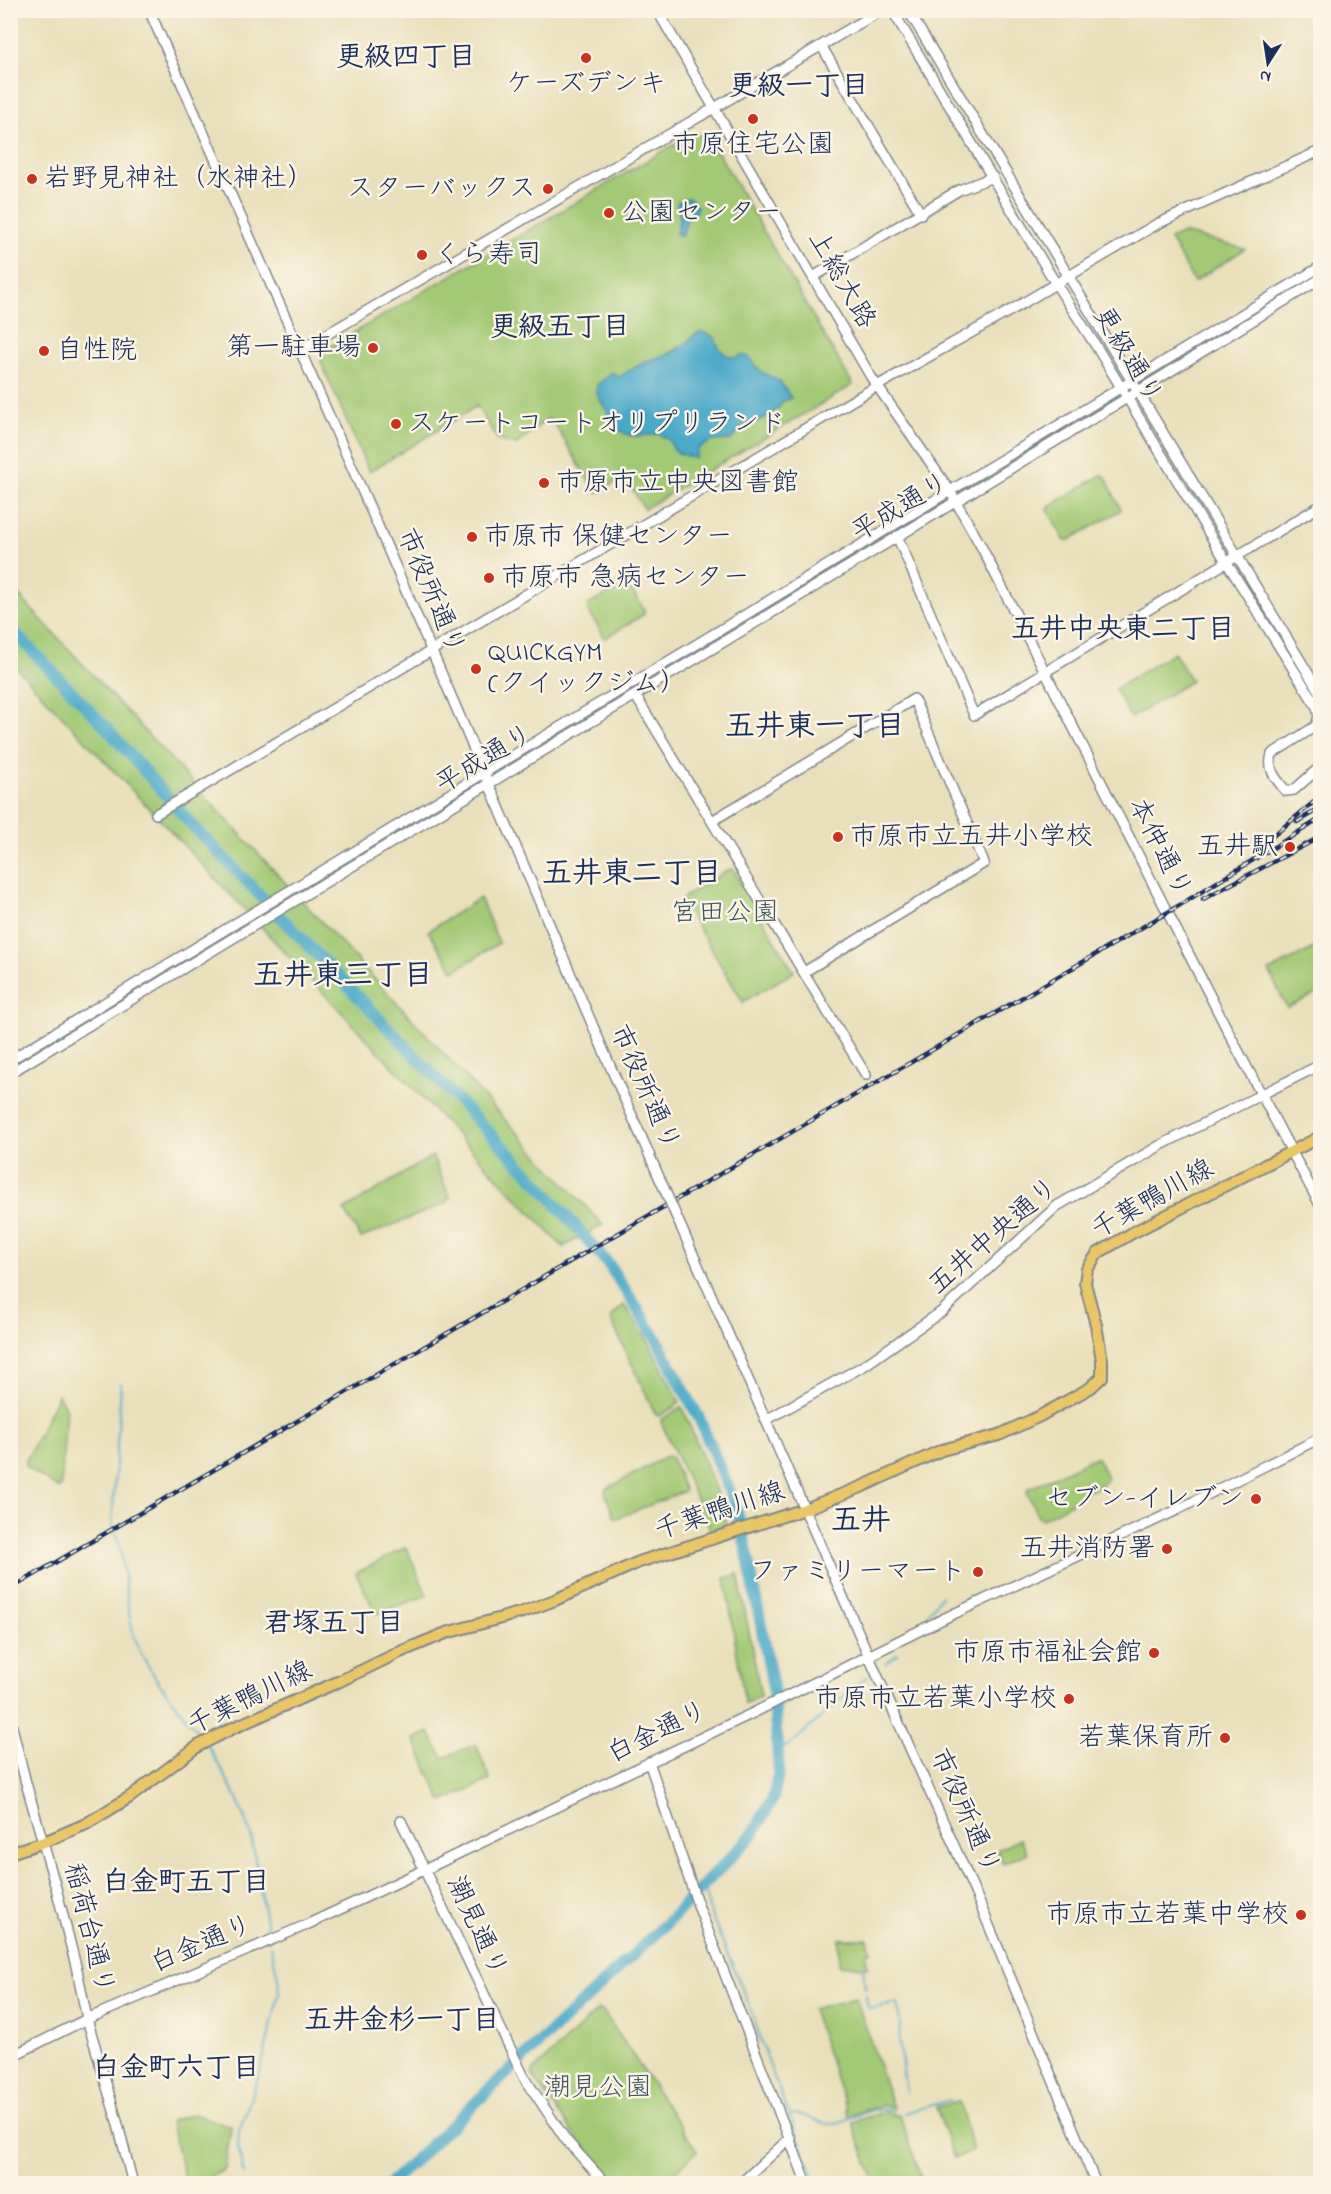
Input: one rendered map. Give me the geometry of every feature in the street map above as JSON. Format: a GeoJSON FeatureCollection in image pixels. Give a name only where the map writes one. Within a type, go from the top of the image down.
{"type":"FeatureCollection","features":[{"type":"Feature","properties":{"kind":"main road","name":"千葉鴨川線"},"geometry":{"type":"LineString","coordinates":[[10,1852],[44,1842],[86,1824],[130,1797],[198,1746],[400,1652],[446,1633],[523,1612],[555,1600],[639,1562],[805,1509],[861,1487],[942,1450],[999,1435],[1040,1416],[1090,1388],[1102,1377],[1102,1360],[1096,1325],[1085,1283],[1090,1262],[1110,1245],[1320,1137]]}},
{"type":"Feature","properties":{"kind":"street","name":"市役所通り"},"geometry":{"type":"LineString","coordinates":[[149,10],[300,350],[483,774],[511,833],[868,1656],[975,1892],[1096,2184]]}},
{"type":"Feature","properties":{"kind":"street","name":"上総大路"},"geometry":{"type":"LineString","coordinates":[[657,10],[877,386],[950,491]]}},
{"type":"Feature","properties":{"kind":"street"},"geometry":{"type":"LineString","coordinates":[[300,350],[882,10]]}},
{"type":"Feature","properties":{"kind":"street","name":"更級通り"},"geometry":{"type":"LineString","coordinates":[[892,10],[1056,284],[1317,707],[1319,717],[1316,726],[1272,754],[1270,766],[1276,779],[1286,791],[1294,790],[1320,767]]}},
{"type":"Feature","properties":{"kind":"street","name":"更級通り"},"geometry":{"type":"LineString","coordinates":[[908,10],[1320,693]]}},
{"type":"Feature","properties":{"kind":"street"},"geometry":{"type":"LineString","coordinates":[[822,47],[921,214]]}},
{"type":"Feature","properties":{"kind":"street"},"geometry":{"type":"LineString","coordinates":[[156,814],[190,791],[877,386],[1166,219],[1320,152]]}},
{"type":"Feature","properties":{"kind":"street"},"geometry":{"type":"LineString","coordinates":[[813,277],[959,190],[993,177]]}},
{"type":"Feature","properties":{"kind":"street","name":"平成通り"},"geometry":{"type":"LineString","coordinates":[[10,1060],[1320,267]]}},
{"type":"Feature","properties":{"kind":"street","name":"平成通り"},"geometry":{"type":"LineString","coordinates":[[10,1073],[897,536],[958,505],[1320,279]]}},
{"type":"Feature","properties":{"kind":"street","name":"本仲通り"},"geometry":{"type":"LineString","coordinates":[[950,491],[1320,1205]]}},
{"type":"Feature","properties":{"kind":"street"},"geometry":{"type":"LineString","coordinates":[[897,536],[974,715],[1320,506]]}},
{"type":"Feature","properties":{"kind":"street"},"geometry":{"type":"LineString","coordinates":[[635,695],[866,1075]]}},
{"type":"Feature","properties":{"kind":"street"},"geometry":{"type":"LineString","coordinates":[[712,821],[914,699],[984,863],[804,972]]}},
{"type":"Feature","properties":{"kind":"street","name":"五井中央通り"},"geometry":{"type":"LineString","coordinates":[[766,1420],[865,1365],[941,1312],[1057,1206],[1161,1145],[1320,1065]]}},
{"type":"Feature","properties":{"kind":"street","name":"白金通り"},"geometry":{"type":"LineString","coordinates":[[10,2057],[87,2019],[277,1938],[424,1870],[753,1713],[946,1617],[1177,1510],[1320,1438]]}},
{"type":"Feature","properties":{"kind":"street","name":"稲荷台通り"},"geometry":{"type":"LineString","coordinates":[[10,1719],[77,1970],[87,2019],[133,2184]]}},
{"type":"Feature","properties":{"kind":"street"},"geometry":{"type":"LineString","coordinates":[[649,1762],[699,1908],[807,2184]]}},
{"type":"Feature","properties":{"kind":"street","name":"潮見通り"},"geometry":{"type":"LineString","coordinates":[[401,1821],[524,2077],[566,2139],[606,2184]]}},
{"type":"Feature","properties":{"kind":"street"},"geometry":{"type":"LineString","coordinates":[[740,2184],[790,2138]]}},
{"type":"Feature","properties":{"kind":"green space"},"geometry":{"type":"Polygon","coordinates":[[[692,134],[709,137],[853,385],[644,509],[625,477],[596,493],[557,428],[548,418],[516,445],[498,440],[477,406],[369,472],[321,362],[326,349],[692,134]]]}},
{"type":"Feature","properties":{"kind":"green space"},"geometry":{"type":"Polygon","coordinates":[[[1183,233],[1245,249],[1194,282],[1170,239],[1183,233]]]}},
{"type":"Feature","properties":{"kind":"green space"},"geometry":{"type":"Polygon","coordinates":[[[1101,475],[1105,476],[1121,510],[1069,540],[1064,540],[1048,510],[1049,507],[1101,475]]]}},
{"type":"Feature","properties":{"kind":"green space"},"geometry":{"type":"Polygon","coordinates":[[[626,584],[644,610],[644,614],[606,638],[588,610],[588,605],[626,584]]]}},
{"type":"Feature","properties":{"kind":"green space"},"geometry":{"type":"Polygon","coordinates":[[[11,587],[603,1225],[563,1247],[11,662],[11,587]]]}},
{"type":"Feature","properties":{"kind":"green space"},"geometry":{"type":"Polygon","coordinates":[[[1174,652],[1191,681],[1131,718],[1115,689],[1174,652]]]}},
{"type":"Feature","properties":{"kind":"green space","name":"宮田公園"},"geometry":{"type":"Polygon","coordinates":[[[733,869],[794,972],[743,1002],[682,901],[684,897],[733,869]]]}},
{"type":"Feature","properties":{"kind":"green space"},"geometry":{"type":"Polygon","coordinates":[[[480,898],[499,943],[454,971],[428,931],[480,898]]]}},
{"type":"Feature","properties":{"kind":"green space"},"geometry":{"type":"Polygon","coordinates":[[[1320,945],[1320,992],[1287,1008],[1269,971],[1320,945]]]}},
{"type":"Feature","properties":{"kind":"green space"},"geometry":{"type":"Polygon","coordinates":[[[432,1156],[450,1197],[447,1203],[361,1238],[344,1210],[432,1156]]]}},
{"type":"Feature","properties":{"kind":"green space"},"geometry":{"type":"Polygon","coordinates":[[[624,1305],[647,1339],[680,1403],[660,1416],[656,1415],[610,1318],[624,1305]]]}},
{"type":"Feature","properties":{"kind":"green space"},"geometry":{"type":"Polygon","coordinates":[[[58,1395],[66,1409],[61,1486],[58,1488],[25,1466],[25,1463],[58,1395]]]}},
{"type":"Feature","properties":{"kind":"green space"},"geometry":{"type":"Polygon","coordinates":[[[682,1407],[729,1529],[713,1535],[661,1422],[682,1407]]]}},
{"type":"Feature","properties":{"kind":"green space"},"geometry":{"type":"Polygon","coordinates":[[[667,1456],[671,1457],[685,1491],[617,1518],[614,1517],[606,1489],[667,1456]]]}},
{"type":"Feature","properties":{"kind":"green space"},"geometry":{"type":"Polygon","coordinates":[[[1095,1457],[1108,1479],[1102,1485],[1049,1516],[1042,1519],[1038,1517],[1027,1493],[1028,1489],[1095,1457]]]}},
{"type":"Feature","properties":{"kind":"green space"},"geometry":{"type":"Polygon","coordinates":[[[406,1547],[427,1595],[376,1614],[356,1573],[406,1547]]]}},
{"type":"Feature","properties":{"kind":"green space"},"geometry":{"type":"Polygon","coordinates":[[[738,1574],[761,1696],[745,1704],[725,1578],[738,1574]]]}},
{"type":"Feature","properties":{"kind":"green space"},"geometry":{"type":"Polygon","coordinates":[[[429,1732],[443,1758],[476,1744],[490,1780],[442,1802],[414,1739],[429,1732]]]}},
{"type":"Feature","properties":{"kind":"green space"},"geometry":{"type":"Polygon","coordinates":[[[1020,1839],[1027,1853],[1003,1864],[997,1850],[1020,1839]]]}},
{"type":"Feature","properties":{"kind":"green space"},"geometry":{"type":"Polygon","coordinates":[[[839,1939],[868,1939],[871,1952],[866,1953],[867,1967],[839,1965],[839,1939]]]}},
{"type":"Feature","properties":{"kind":"green space"},"geometry":{"type":"Polygon","coordinates":[[[856,1998],[893,2108],[882,2105],[849,2116],[812,2009],[856,1998]]]}},
{"type":"Feature","properties":{"kind":"green space","name":"潮見公園"},"geometry":{"type":"Polygon","coordinates":[[[598,2010],[603,2011],[697,2151],[663,2183],[619,2183],[577,2139],[533,2076],[533,2071],[598,2010]]]}},
{"type":"Feature","properties":{"kind":"green space"},"geometry":{"type":"Polygon","coordinates":[[[959,2102],[973,2150],[954,2159],[936,2107],[959,2102]]]}},
{"type":"Feature","properties":{"kind":"green space"},"geometry":{"type":"Polygon","coordinates":[[[884,2112],[900,2116],[923,2183],[875,2183],[852,2122],[884,2112]]]}},
{"type":"Feature","properties":{"kind":"green space"},"geometry":{"type":"Polygon","coordinates":[[[193,2114],[231,2126],[225,2169],[201,2183],[186,2183],[170,2121],[193,2114]]]}},
{"type":"Feature","properties":{"kind":"water"},"geometry":{"type":"Polygon","coordinates":[[[686,198],[691,199],[697,207],[695,213],[687,219],[682,236],[676,234],[680,217],[677,207],[678,202],[686,198]]]}},
{"type":"Feature","properties":{"kind":"water"},"geometry":{"type":"Polygon","coordinates":[[[702,332],[714,336],[719,348],[726,355],[735,358],[742,355],[749,357],[761,372],[780,381],[791,398],[782,402],[773,413],[749,425],[746,422],[731,440],[712,441],[699,448],[695,458],[678,453],[668,440],[659,434],[638,436],[625,434],[615,425],[598,397],[597,385],[613,372],[617,378],[647,361],[671,353],[702,332]]]}},
{"type":"Feature","properties":{"kind":"waterway"},"geometry":{"type":"LineString","coordinates":[[10,628],[102,723],[191,824],[536,1181],[609,1265],[656,1338],[699,1418],[735,1504],[746,1547],[773,1687],[779,1771],[773,1798],[753,1834],[671,1919],[389,2184]]}},
{"type":"Feature","properties":{"kind":"waterway"},"geometry":{"type":"LineString","coordinates":[[121,1383],[112,1522],[120,1550],[134,1636],[154,1676],[204,1739]]}},
{"type":"Feature","properties":{"kind":"waterway"},"geometry":{"type":"LineString","coordinates":[[928,1613],[941,1596]]}},
{"type":"Feature","properties":{"kind":"waterway"},"geometry":{"type":"LineString","coordinates":[[885,1664],[897,1654]]}},
{"type":"Feature","properties":{"kind":"waterway"},"geometry":{"type":"LineString","coordinates":[[778,1750],[791,1744],[866,1677]]}},
{"type":"Feature","properties":{"kind":"waterway"},"geometry":{"type":"LineString","coordinates":[[207,1744],[236,1796],[251,1835],[269,1939]]}},
{"type":"Feature","properties":{"kind":"waterway"},"geometry":{"type":"LineString","coordinates":[[703,1886],[711,1915],[748,2002],[769,2064],[817,2184]]}},
{"type":"Feature","properties":{"kind":"waterway"},"geometry":{"type":"LineString","coordinates":[[244,2175],[238,2147],[239,2131],[260,2072],[279,1994],[278,1977],[270,1945]]}},
{"type":"Feature","properties":{"kind":"waterway"},"geometry":{"type":"LineString","coordinates":[[863,1969],[865,1988]]}},
{"type":"Feature","properties":{"kind":"waterway"},"geometry":{"type":"LineString","coordinates":[[866,1995],[868,2009],[898,2003],[899,2041],[906,2093]]}},
{"type":"Feature","properties":{"kind":"waterway"},"geometry":{"type":"LineString","coordinates":[[904,2113],[951,2100]]}},
{"type":"Feature","properties":{"kind":"waterway"},"geometry":{"type":"LineString","coordinates":[[790,2115],[801,2115],[830,2124],[877,2109],[893,2111]]}},
{"type":"Feature","properties":{"kind":"railway"},"geometry":{"type":"LineString","coordinates":[[1268,840],[1320,797]]}},
{"type":"Feature","properties":{"kind":"railway"},"geometry":{"type":"LineString","coordinates":[[1297,822],[1320,808]]}},
{"type":"Feature","properties":{"kind":"railway"},"geometry":{"type":"LineString","coordinates":[[10,1589],[1175,908],[1320,819]]}},
{"type":"Feature","properties":{"kind":"railway"},"geometry":{"type":"LineString","coordinates":[[1203,899],[1320,837]]}},
{"type":"Feature","properties":{"kind":"place","name":"ケーズデンキ"},"geometry":{"type":"Point","coordinates":[586,58]}},
{"type":"Feature","properties":{"kind":"place","name":"市原住宅公園"},"geometry":{"type":"Point","coordinates":[753,119]}},
{"type":"Feature","properties":{"kind":"place","name":"岩野見神社（水神社）"},"geometry":{"type":"Point","coordinates":[32,179]}},
{"type":"Feature","properties":{"kind":"place","name":"スターバックス"},"geometry":{"type":"Point","coordinates":[548,189]}},
{"type":"Feature","properties":{"kind":"place","name":"公園センター"},"geometry":{"type":"Point","coordinates":[609,213]}},
{"type":"Feature","properties":{"kind":"place","name":"くら寿司"},"geometry":{"type":"Point","coordinates":[422,255]}},
{"type":"Feature","properties":{"kind":"place","name":"第一駐車場"},"geometry":{"type":"Point","coordinates":[373,348]}},
{"type":"Feature","properties":{"kind":"place","name":"自性院"},"geometry":{"type":"Point","coordinates":[44,351]}},
{"type":"Feature","properties":{"kind":"place","name":"スケートコートオリプリランド"},"geometry":{"type":"Point","coordinates":[396,424]}},
{"type":"Feature","properties":{"kind":"place","name":"市原市立中央図書館"},"geometry":{"type":"Point","coordinates":[544,483]}},
{"type":"Feature","properties":{"kind":"place","name":"市原市 保健センター"},"geometry":{"type":"Point","coordinates":[472,537]}},
{"type":"Feature","properties":{"kind":"place","name":"市原市 急病センター"},"geometry":{"type":"Point","coordinates":[489,578]}},
{"type":"Feature","properties":{"kind":"place","name":"QUICKGYM (クイックジム）"},"geometry":{"type":"Point","coordinates":[476,669]}},
{"type":"Feature","properties":{"kind":"place","name":"市原市立五井小学校"},"geometry":{"type":"Point","coordinates":[838,837]}},
{"type":"Feature","properties":{"kind":"place","name":"五井駅"},"geometry":{"type":"Point","coordinates":[1290,847]}},
{"type":"Feature","properties":{"kind":"place","name":"セブン-イレブン"},"geometry":{"type":"Point","coordinates":[1256,1499]}},
{"type":"Feature","properties":{"kind":"place","name":"五井消防署"},"geometry":{"type":"Point","coordinates":[1167,1549]}},
{"type":"Feature","properties":{"kind":"place","name":"ファミリーマート"},"geometry":{"type":"Point","coordinates":[978,1572]}},
{"type":"Feature","properties":{"kind":"place","name":"市原市福祉会館"},"geometry":{"type":"Point","coordinates":[1154,1653]}},
{"type":"Feature","properties":{"kind":"place","name":"市原市立若葉小学校"},"geometry":{"type":"Point","coordinates":[1069,1699]}},
{"type":"Feature","properties":{"kind":"place","name":"若葉保育所"},"geometry":{"type":"Point","coordinates":[1225,1738]}},
{"type":"Feature","properties":{"kind":"place","name":"市原市立若葉中学校"},"geometry":{"type":"Point","coordinates":[1301,1915]}},
{"type":"Feature","properties":{"kind":"district","name":"更級四丁目"},"geometry":{"type":"Point","coordinates":[406,58]}},
{"type":"Feature","properties":{"kind":"district","name":"更級一丁目"},"geometry":{"type":"Point","coordinates":[799,87]}},
{"type":"Feature","properties":{"kind":"district","name":"更級五丁目"},"geometry":{"type":"Point","coordinates":[560,328]}},
{"type":"Feature","properties":{"kind":"district","name":"五井中央東二丁目"},"geometry":{"type":"Point","coordinates":[1123,630]}},
{"type":"Feature","properties":{"kind":"district","name":"五井東一丁目"},"geometry":{"type":"Point","coordinates":[815,728]}},
{"type":"Feature","properties":{"kind":"district","name":"五井東二丁目"},"geometry":{"type":"Point","coordinates":[632,875]}},
{"type":"Feature","properties":{"kind":"district","name":"五井東三丁目"},"geometry":{"type":"Point","coordinates":[343,977]}},
{"type":"Feature","properties":{"kind":"district","name":"五井"},"geometry":{"type":"Point","coordinates":[861,1522]}},
{"type":"Feature","properties":{"kind":"district","name":"君塚五丁目"},"geometry":{"type":"Point","coordinates":[334,1624]}},
{"type":"Feature","properties":{"kind":"district","name":"白金町五丁目"},"geometry":{"type":"Point","coordinates":[186,1883]}},
{"type":"Feature","properties":{"kind":"district","name":"五井金杉一丁目"},"geometry":{"type":"Point","coordinates":[402,2021]}},
{"type":"Feature","properties":{"kind":"district","name":"白金町六丁目"},"geometry":{"type":"Point","coordinates":[176,2069]}}]}
